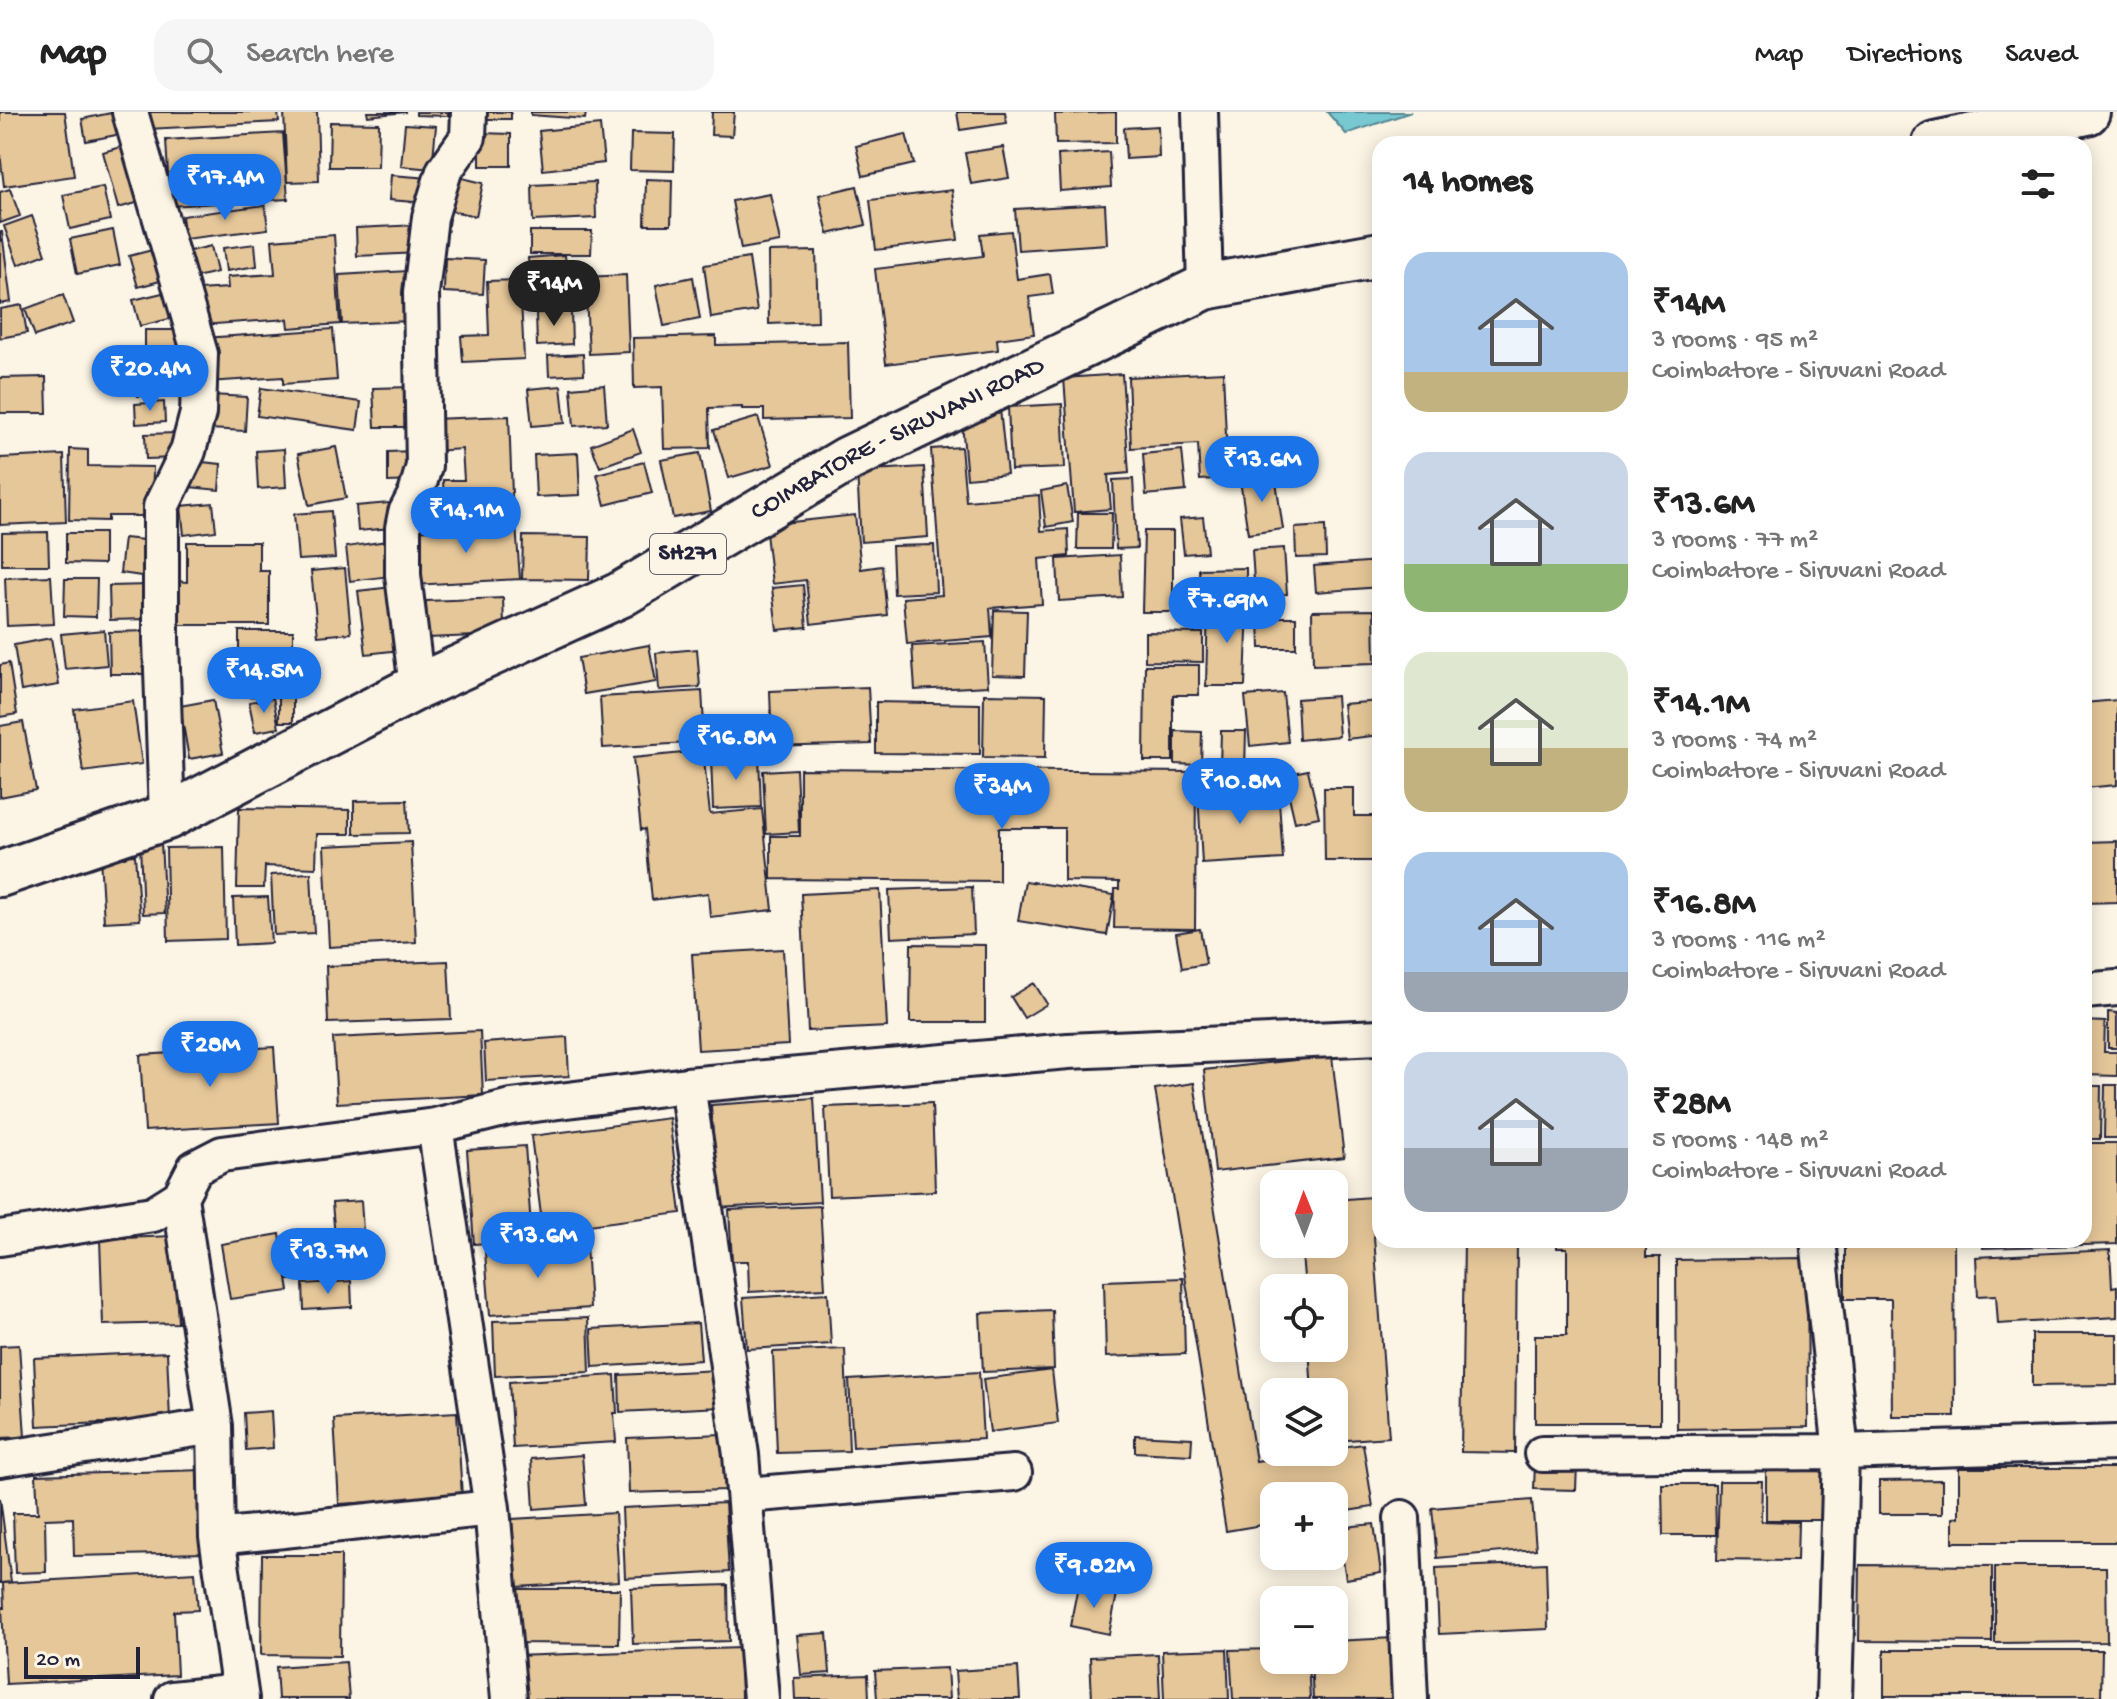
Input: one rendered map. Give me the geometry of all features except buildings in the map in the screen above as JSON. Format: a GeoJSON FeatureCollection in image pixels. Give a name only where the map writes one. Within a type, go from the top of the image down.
{"type":"FeatureCollection","features":[{"type":"Feature","properties":{"kind":"main road"},"geometry":{"type":"LineString","coordinates":[[1973,136],[2087,112]]}},
{"type":"Feature","properties":{"kind":"main road","name":"COIMBATORE - SIRUVANI ROAD"},"geometry":{"type":"LineString","coordinates":[[0,874],[167,817],[417,687],[620,595],[848,459],[1205,287],[1372,256]]}},
{"type":"Feature","properties":{"kind":"street"},"geometry":{"type":"LineString","coordinates":[[130,112],[200,354],[198,413],[188,451],[161,507],[161,640],[167,817]]}},
{"type":"Feature","properties":{"kind":"street"},"geometry":{"type":"LineString","coordinates":[[417,687],[403,575],[403,528],[424,466],[421,293],[430,217],[444,171],[468,137],[469,112]]}},
{"type":"Feature","properties":{"kind":"street"},"geometry":{"type":"LineString","coordinates":[[1200,112],[1205,287]]}},
{"type":"Feature","properties":{"kind":"street"},"geometry":{"type":"LineString","coordinates":[[2092,990],[2117,988]]}},
{"type":"Feature","properties":{"kind":"street"},"geometry":{"type":"LineString","coordinates":[[0,1238],[153,1214],[180,1197],[195,1168],[222,1154],[435,1126],[511,1107],[687,1085],[1068,1051],[1372,1037]]}},
{"type":"Feature","properties":{"kind":"street"},"geometry":{"type":"LineString","coordinates":[[687,1085],[741,1455],[761,1699]]}},
{"type":"Feature","properties":{"kind":"street"},"geometry":{"type":"LineString","coordinates":[[435,1126],[492,1508],[509,1699]]}},
{"type":"Feature","properties":{"kind":"street"},"geometry":{"type":"LineString","coordinates":[[172,1699],[240,1695],[217,1537],[215,1426],[180,1197]]}},
{"type":"Feature","properties":{"kind":"street"},"geometry":{"type":"LineString","coordinates":[[1819,1248],[1841,1452],[1834,1699]]}},
{"type":"Feature","properties":{"kind":"street"},"geometry":{"type":"LineString","coordinates":[[0,1459],[215,1426]]}},
{"type":"Feature","properties":{"kind":"street"},"geometry":{"type":"LineString","coordinates":[[1542,1454],[1841,1452],[2117,1443]]}},
{"type":"Feature","properties":{"kind":"street"},"geometry":{"type":"LineString","coordinates":[[745,1495],[1014,1473]]}},
{"type":"Feature","properties":{"kind":"street"},"geometry":{"type":"LineString","coordinates":[[217,1537],[492,1508]]}},
{"type":"Feature","properties":{"kind":"street"},"geometry":{"type":"LineString","coordinates":[[1402,1518],[1410,1699]]}},
{"type":"Feature","properties":{"kind":"water"},"geometry":{"type":"Polygon","coordinates":[[[1327,112],[1411,112],[1346,134],[1327,112]]]}}]}
